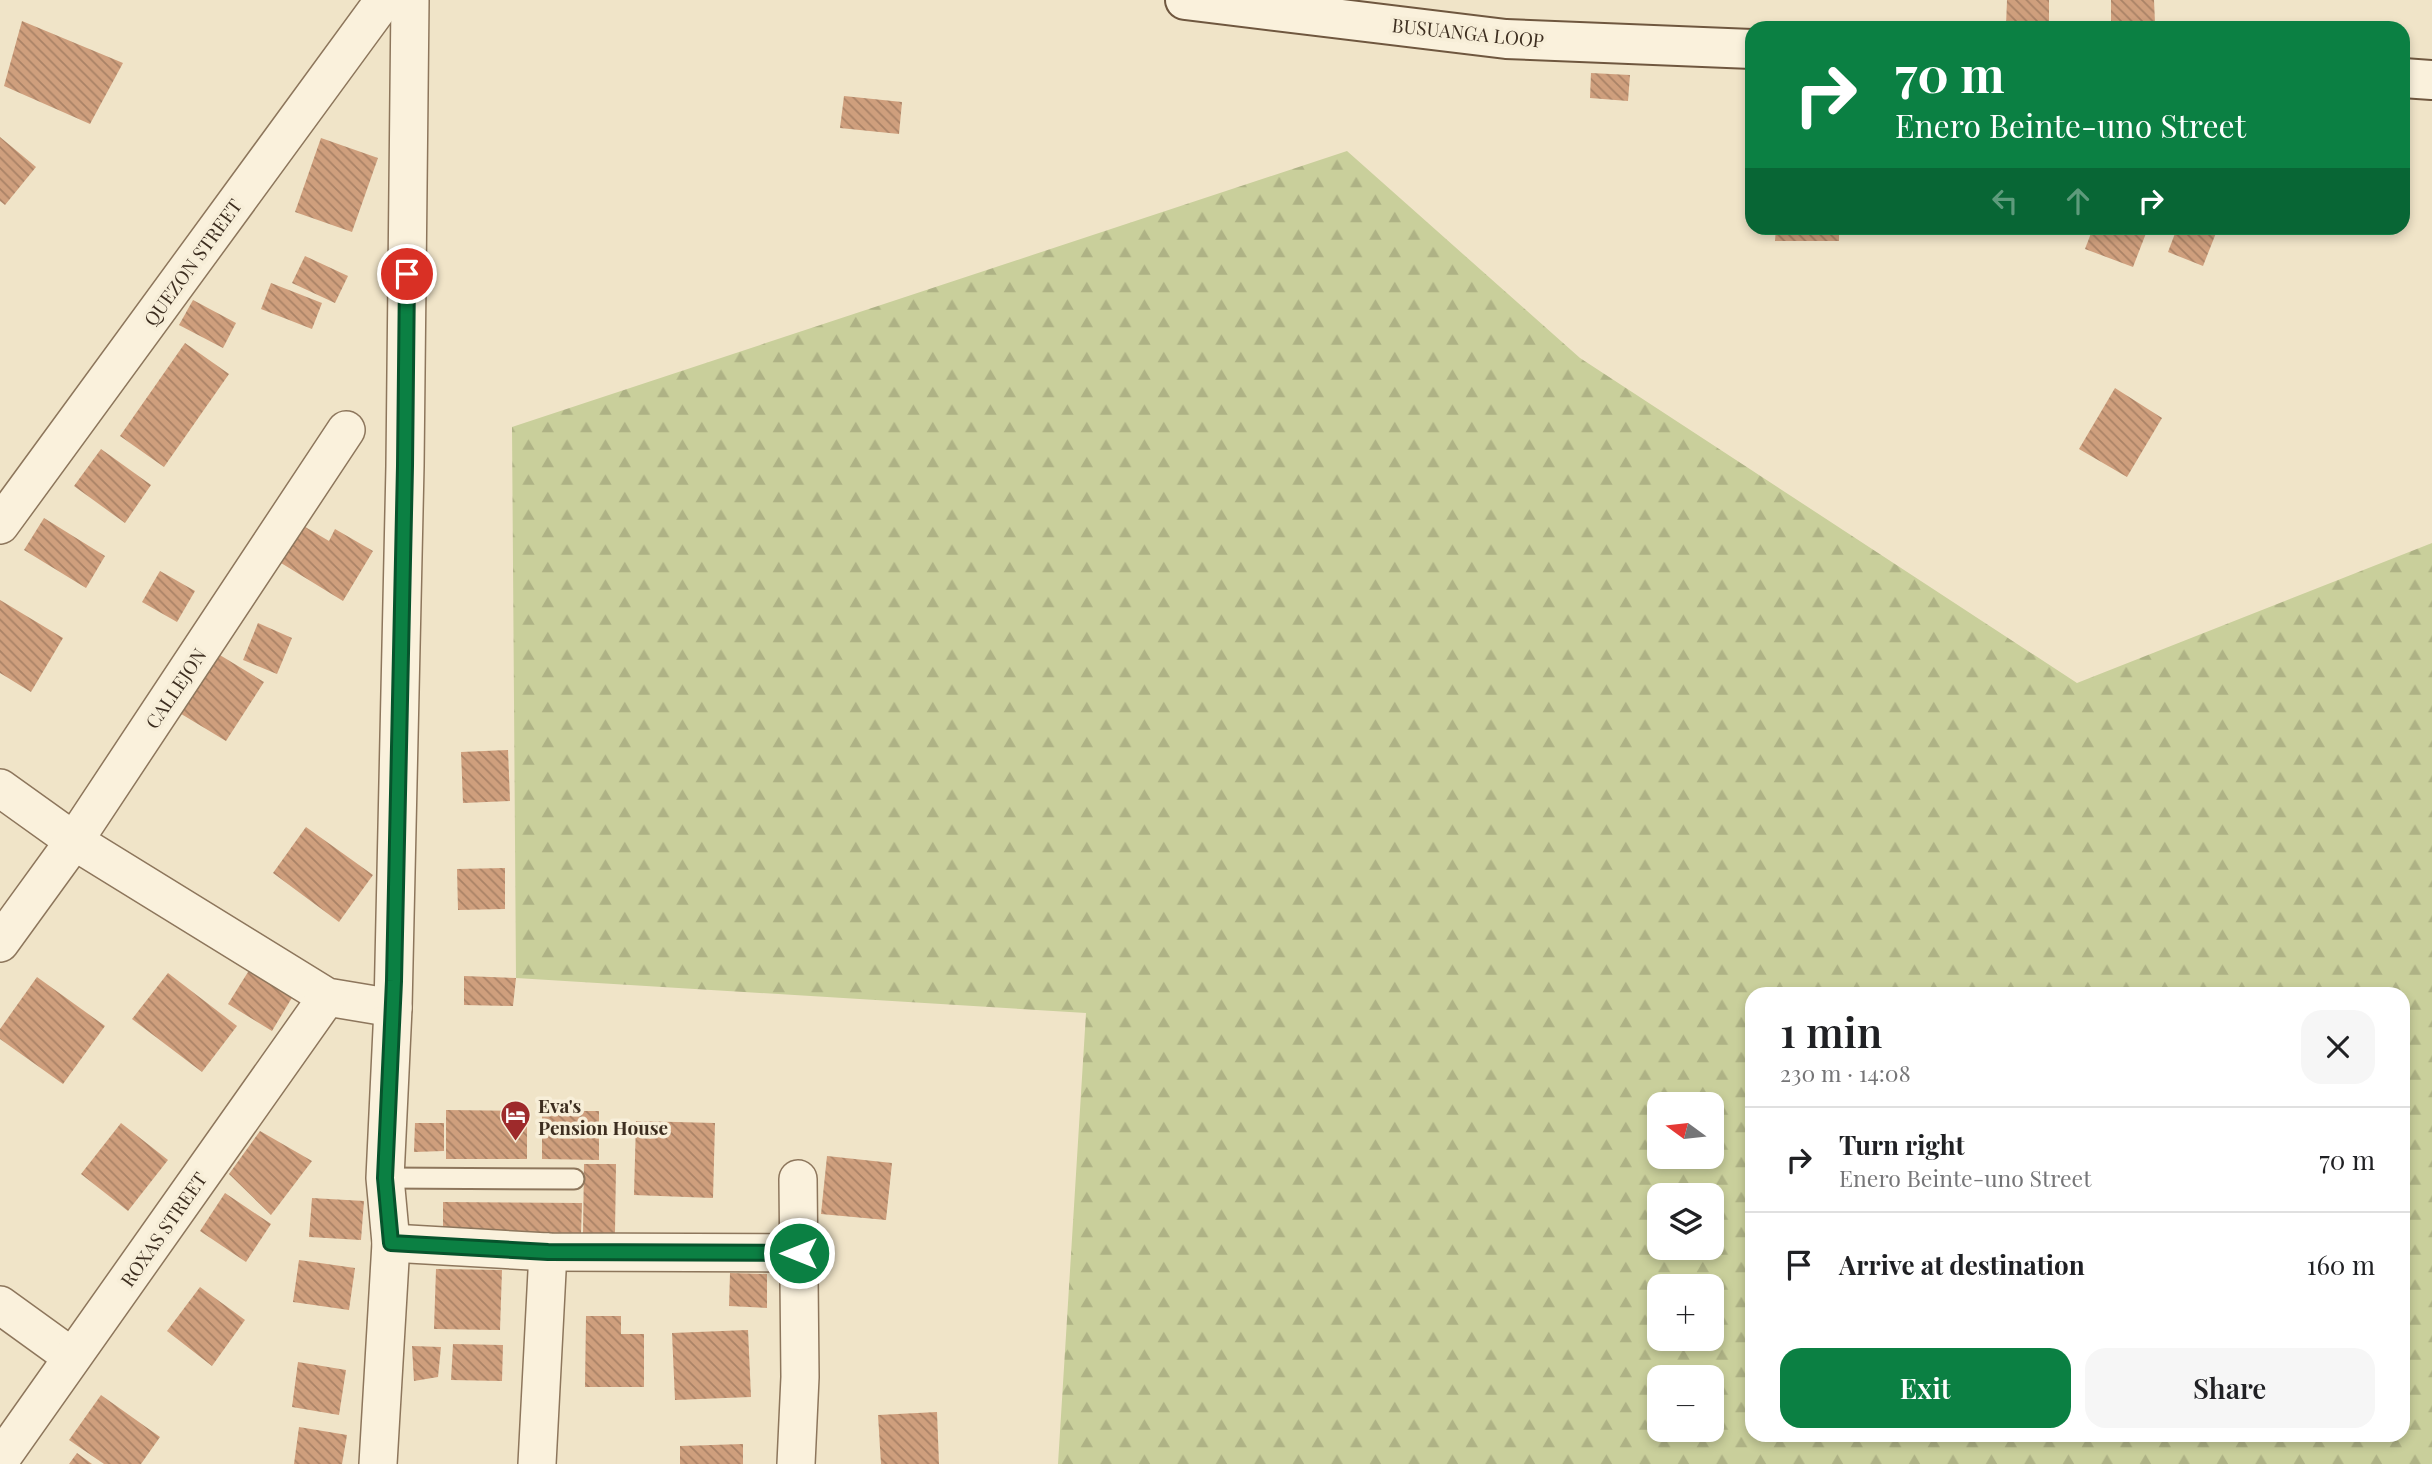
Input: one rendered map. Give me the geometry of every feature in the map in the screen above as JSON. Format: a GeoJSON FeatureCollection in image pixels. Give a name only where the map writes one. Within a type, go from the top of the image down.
{"type":"FeatureCollection","features":[{"type":"Feature","properties":{"kind":"main road","name":"BUSUANGA LOOP"},"geometry":{"type":"LineString","coordinates":[[1185,0],[1506,39],[1745,49]]}},
{"type":"Feature","properties":{"kind":"main road"},"geometry":{"type":"LineString","coordinates":[[2410,78],[2432,80]]}},
{"type":"Feature","properties":{"kind":"street","name":"QUEZON STREET"},"geometry":{"type":"LineString","coordinates":[[0,524],[384,0]]}},
{"type":"Feature","properties":{"kind":"street"},"geometry":{"type":"LineString","coordinates":[[378,1464],[391,1243],[385,1178],[393,1008],[405,466],[410,0]]}},
{"type":"Feature","properties":{"kind":"street","name":"CALLEJON"},"geometry":{"type":"LineString","coordinates":[[0,943],[74,841],[346,430]]}},
{"type":"Feature","properties":{"kind":"street"},"geometry":{"type":"LineString","coordinates":[[0,788],[74,841],[327,998],[393,1008]]}},
{"type":"Feature","properties":{"kind":"street","name":"ROXAS STREET"},"geometry":{"type":"LineString","coordinates":[[0,1460],[327,998]]}},
{"type":"Feature","properties":{"kind":"street"},"geometry":{"type":"LineString","coordinates":[[796,1464],[800,1377],[798,1179]]}},
{"type":"Feature","properties":{"kind":"street"},"geometry":{"type":"LineString","coordinates":[[391,1243],[548,1252],[799,1253]]}},
{"type":"Feature","properties":{"kind":"street"},"geometry":{"type":"LineString","coordinates":[[537,1464],[548,1252]]}},
{"type":"Feature","properties":{"kind":"street"},"geometry":{"type":"LineString","coordinates":[[0,1305],[72,1357]]}},
{"type":"Feature","properties":{"kind":"lane"},"geometry":{"type":"LineString","coordinates":[[385,1178],[574,1180]]}},
{"type":"Feature","properties":{"kind":"green space"},"geometry":{"type":"Polygon","coordinates":[[[1347,151],[1580,358],[2077,683],[2432,543],[2432,1464],[1058,1464],[1086,1013],[516,978],[512,427],[1347,151]]]}},
{"type":"Feature","properties":{"kind":"building"},"geometry":{"type":"Polygon","coordinates":[[[2007,0],[2049,0],[2049,21],[2006,21],[2007,0]]]}},
{"type":"Feature","properties":{"kind":"building"},"geometry":{"type":"Polygon","coordinates":[[[2111,0],[2154,0],[2155,21],[2111,21],[2111,0]]]}},
{"type":"Feature","properties":{"kind":"building"},"geometry":{"type":"Polygon","coordinates":[[[22,21],[123,63],[90,124],[4,86],[22,21]]]}},
{"type":"Feature","properties":{"kind":"building"},"geometry":{"type":"Polygon","coordinates":[[[1591,73],[1630,75],[1628,101],[1590,98],[1591,73]]]}},
{"type":"Feature","properties":{"kind":"building"},"geometry":{"type":"Polygon","coordinates":[[[844,96],[902,102],[899,134],[840,128],[844,96]]]}},
{"type":"Feature","properties":{"kind":"building"},"geometry":{"type":"Polygon","coordinates":[[[0,137],[36,167],[5,205],[0,201],[0,137]]]}},
{"type":"Feature","properties":{"kind":"building"},"geometry":{"type":"Polygon","coordinates":[[[321,138],[378,158],[352,232],[295,212],[321,138]]]}},
{"type":"Feature","properties":{"kind":"building"},"geometry":{"type":"Polygon","coordinates":[[[1775,235],[1839,235],[1839,241],[1775,241],[1775,235]]]}},
{"type":"Feature","properties":{"kind":"building"},"geometry":{"type":"Polygon","coordinates":[[[2090,235],[2145,235],[2133,267],[2085,249],[2090,235]]]}},
{"type":"Feature","properties":{"kind":"building"},"geometry":{"type":"Polygon","coordinates":[[[2174,235],[2215,235],[2203,266],[2168,252],[2174,235]]]}},
{"type":"Feature","properties":{"kind":"building"},"geometry":{"type":"Polygon","coordinates":[[[305,256],[348,276],[335,303],[292,283],[305,256]]]}},
{"type":"Feature","properties":{"kind":"building"},"geometry":{"type":"Polygon","coordinates":[[[271,283],[322,303],[312,329],[261,309],[271,283]]]}},
{"type":"Feature","properties":{"kind":"building"},"geometry":{"type":"Polygon","coordinates":[[[193,300],[236,323],[223,348],[179,325],[193,300]]]}},
{"type":"Feature","properties":{"kind":"building"},"geometry":{"type":"Polygon","coordinates":[[[185,343],[229,374],[164,467],[120,436],[185,343]]]}},
{"type":"Feature","properties":{"kind":"building"},"geometry":{"type":"Polygon","coordinates":[[[2115,388],[2162,418],[2127,477],[2079,449],[2115,388]]]}},
{"type":"Feature","properties":{"kind":"building"},"geometry":{"type":"Polygon","coordinates":[[[101,449],[151,485],[125,523],[74,486],[101,449]]]}},
{"type":"Feature","properties":{"kind":"building"},"geometry":{"type":"Polygon","coordinates":[[[44,518],[105,556],[86,588],[24,550],[44,518]]]}},
{"type":"Feature","properties":{"kind":"building"},"geometry":{"type":"Polygon","coordinates":[[[290,518],[329,541],[335,529],[373,551],[343,601],[268,555],[290,518]]]}},
{"type":"Feature","properties":{"kind":"building"},"geometry":{"type":"Polygon","coordinates":[[[160,571],[195,591],[177,622],[142,602],[160,571]]]}},
{"type":"Feature","properties":{"kind":"building"},"geometry":{"type":"Polygon","coordinates":[[[0,600],[63,638],[31,692],[0,673],[0,600]]]}},
{"type":"Feature","properties":{"kind":"building"},"geometry":{"type":"Polygon","coordinates":[[[258,623],[292,638],[277,674],[243,660],[258,623]]]}},
{"type":"Feature","properties":{"kind":"building"},"geometry":{"type":"Polygon","coordinates":[[[205,646],[264,682],[226,741],[168,706],[205,646]]]}},
{"type":"Feature","properties":{"kind":"building"},"geometry":{"type":"Polygon","coordinates":[[[508,750],[510,801],[463,803],[461,752],[508,750]]]}},
{"type":"Feature","properties":{"kind":"building"},"geometry":{"type":"Polygon","coordinates":[[[306,827],[373,875],[339,922],[273,873],[306,827]]]}},
{"type":"Feature","properties":{"kind":"building"},"geometry":{"type":"Polygon","coordinates":[[[505,868],[505,909],[458,910],[457,869],[505,868]]]}},
{"type":"Feature","properties":{"kind":"building"},"geometry":{"type":"Polygon","coordinates":[[[253,964],[296,991],[272,1031],[228,1004],[253,964]]]}},
{"type":"Feature","properties":{"kind":"building"},"geometry":{"type":"Polygon","coordinates":[[[168,973],[237,1026],[202,1072],[132,1019],[168,973]]]}},
{"type":"Feature","properties":{"kind":"building"},"geometry":{"type":"Polygon","coordinates":[[[464,976],[516,978],[513,1006],[464,1005],[464,976]]]}},
{"type":"Feature","properties":{"kind":"building"},"geometry":{"type":"Polygon","coordinates":[[[37,977],[105,1026],[63,1084],[0,1039],[0,1029],[37,977]]]}},
{"type":"Feature","properties":{"kind":"building"},"geometry":{"type":"Polygon","coordinates":[[[446,1110],[527,1111],[527,1159],[446,1159],[446,1110]]]}},
{"type":"Feature","properties":{"kind":"building"},"geometry":{"type":"Polygon","coordinates":[[[542,1111],[599,1111],[599,1160],[542,1159],[542,1111]]]}},
{"type":"Feature","properties":{"kind":"building"},"geometry":{"type":"Polygon","coordinates":[[[636,1121],[715,1123],[713,1198],[634,1195],[636,1121]]]}},
{"type":"Feature","properties":{"kind":"building"},"geometry":{"type":"Polygon","coordinates":[[[121,1123],[168,1160],[128,1211],[81,1174],[121,1123]]]}},
{"type":"Feature","properties":{"kind":"building"},"geometry":{"type":"Polygon","coordinates":[[[415,1123],[444,1123],[444,1151],[414,1152],[415,1123]]]}},
{"type":"Feature","properties":{"kind":"building"},"geometry":{"type":"Polygon","coordinates":[[[260,1131],[312,1161],[271,1215],[229,1174],[260,1131]]]}},
{"type":"Feature","properties":{"kind":"building"},"geometry":{"type":"Polygon","coordinates":[[[827,1156],[892,1163],[886,1220],[821,1214],[827,1156]]]}},
{"type":"Feature","properties":{"kind":"building"},"geometry":{"type":"Polygon","coordinates":[[[584,1164],[616,1164],[615,1233],[583,1233],[584,1164]]]}},
{"type":"Feature","properties":{"kind":"building"},"geometry":{"type":"Polygon","coordinates":[[[225,1193],[271,1224],[246,1262],[200,1231],[225,1193]]]}},
{"type":"Feature","properties":{"kind":"building"},"geometry":{"type":"Polygon","coordinates":[[[312,1198],[364,1201],[361,1240],[309,1237],[312,1198]]]}},
{"type":"Feature","properties":{"kind":"building"},"geometry":{"type":"Polygon","coordinates":[[[443,1202],[582,1203],[581,1233],[443,1232],[443,1202]]]}},
{"type":"Feature","properties":{"kind":"building"},"geometry":{"type":"Polygon","coordinates":[[[299,1260],[355,1268],[349,1310],[293,1302],[299,1260]]]}},
{"type":"Feature","properties":{"kind":"building"},"geometry":{"type":"Polygon","coordinates":[[[436,1269],[502,1270],[500,1330],[434,1329],[436,1269]]]}},
{"type":"Feature","properties":{"kind":"building"},"geometry":{"type":"Polygon","coordinates":[[[730,1273],[767,1274],[767,1308],[729,1306],[730,1273]]]}},
{"type":"Feature","properties":{"kind":"building"},"geometry":{"type":"Polygon","coordinates":[[[200,1287],[245,1320],[212,1366],[167,1331],[200,1287]]]}},
{"type":"Feature","properties":{"kind":"building"},"geometry":{"type":"Polygon","coordinates":[[[586,1316],[621,1316],[621,1334],[644,1334],[644,1387],[585,1387],[586,1316]]]}},
{"type":"Feature","properties":{"kind":"building"},"geometry":{"type":"Polygon","coordinates":[[[748,1330],[751,1397],[675,1400],[672,1333],[748,1330]]]}},
{"type":"Feature","properties":{"kind":"building"},"geometry":{"type":"Polygon","coordinates":[[[453,1344],[503,1345],[502,1381],[451,1380],[453,1344]]]}},
{"type":"Feature","properties":{"kind":"building"},"geometry":{"type":"Polygon","coordinates":[[[412,1346],[441,1347],[438,1377],[414,1381],[412,1346]]]}},
{"type":"Feature","properties":{"kind":"building"},"geometry":{"type":"Polygon","coordinates":[[[298,1362],[346,1370],[339,1415],[292,1407],[298,1362]]]}},
{"type":"Feature","properties":{"kind":"building"},"geometry":{"type":"Polygon","coordinates":[[[101,1395],[160,1437],[141,1464],[104,1464],[69,1440],[101,1395]]]}},
{"type":"Feature","properties":{"kind":"building"},"geometry":{"type":"Polygon","coordinates":[[[937,1412],[939,1464],[881,1464],[878,1415],[937,1412]]]}},
{"type":"Feature","properties":{"kind":"building"},"geometry":{"type":"Polygon","coordinates":[[[299,1427],[347,1435],[342,1464],[294,1464],[299,1427]]]}},
{"type":"Feature","properties":{"kind":"building"},"geometry":{"type":"Polygon","coordinates":[[[743,1444],[743,1464],[680,1464],[680,1446],[743,1444]]]}},
{"type":"Feature","properties":{"kind":"building"},"geometry":{"type":"Polygon","coordinates":[[[77,1453],[92,1464],[69,1464],[77,1453]]]}},
{"type":"Feature","properties":{"kind":"place","name":"Eva's Pension House"},"geometry":{"type":"Point","coordinates":[515,1143]}},
{"type":"Feature","properties":{"kind":"route"},"geometry":{"type":"LineString","coordinates":[[407,274],[394,981],[385,1178],[391,1243],[548,1252],[799,1253]]}}]}
